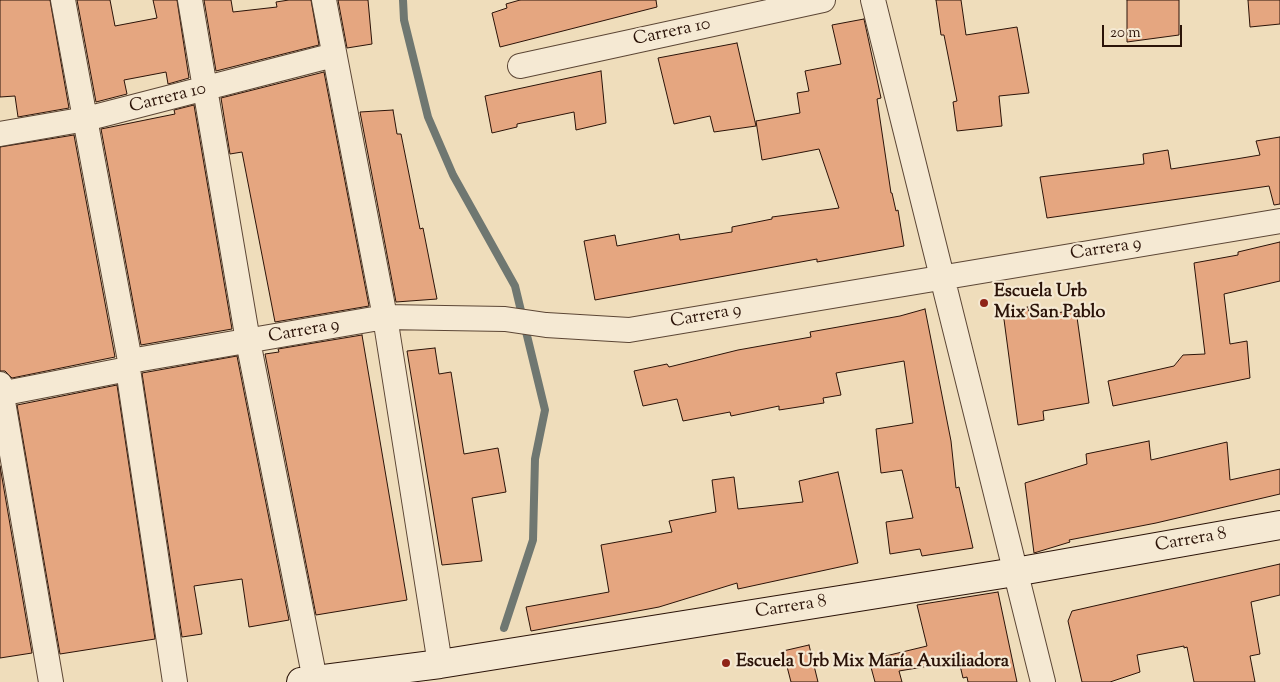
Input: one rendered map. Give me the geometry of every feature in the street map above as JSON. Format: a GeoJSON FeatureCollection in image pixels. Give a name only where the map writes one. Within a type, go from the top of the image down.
{"type":"FeatureCollection","features":[{"type":"Feature","properties":{"kind":"street"},"geometry":{"type":"LineString","coordinates":[[63,0],[129,365],[175,682]]}},
{"type":"Feature","properties":{"kind":"street"},"geometry":{"type":"LineString","coordinates":[[190,0],[308,681]]}},
{"type":"Feature","properties":{"kind":"street"},"geometry":{"type":"LineString","coordinates":[[324,0],[385,317],[440,664]]}},
{"type":"Feature","properties":{"kind":"street","name":"Carrera 10"},"geometry":{"type":"LineString","coordinates":[[520,66],[824,0]]}},
{"type":"Feature","properties":{"kind":"street"},"geometry":{"type":"LineString","coordinates":[[873,0],[943,276],[1042,682]]}},
{"type":"Feature","properties":{"kind":"street","name":"Carrera 10"},"geometry":{"type":"LineString","coordinates":[[0,134],[86,119],[206,90],[334,55]]}},
{"type":"Feature","properties":{"kind":"street","name":"Carrera 9"},"geometry":{"type":"LineString","coordinates":[[1,391],[248,341],[385,317],[505,319],[546,325],[629,330],[1280,221]]}},
{"type":"Feature","properties":{"kind":"street"},"geometry":{"type":"LineString","coordinates":[[1,391],[51,682]]}},
{"type":"Feature","properties":{"kind":"street","name":"Carrera 8"},"geometry":{"type":"LineString","coordinates":[[308,681],[440,664],[1015,572],[1280,526]]}},
{"type":"Feature","properties":{"kind":"building"},"geometry":{"type":"Polygon","coordinates":[[[0,0],[50,0],[69,108],[18,117],[15,96],[0,97],[0,0]]]}},
{"type":"Feature","properties":{"kind":"building"},"geometry":{"type":"Polygon","coordinates":[[[77,0],[110,0],[115,26],[157,18],[153,0],[177,0],[189,78],[168,84],[166,72],[124,80],[127,94],[96,102],[77,0]]]}},
{"type":"Feature","properties":{"kind":"building"},"geometry":{"type":"Polygon","coordinates":[[[204,0],[231,0],[233,12],[277,7],[276,2],[289,0],[311,0],[319,45],[216,71],[204,0]]]}},
{"type":"Feature","properties":{"kind":"building"},"geometry":{"type":"Polygon","coordinates":[[[338,0],[368,0],[372,44],[347,48],[338,0]]]}},
{"type":"Feature","properties":{"kind":"building"},"geometry":{"type":"Polygon","coordinates":[[[520,0],[656,0],[657,7],[500,47],[492,13],[507,8],[506,4],[520,0]]]}},
{"type":"Feature","properties":{"kind":"building"},"geometry":{"type":"Polygon","coordinates":[[[936,0],[961,0],[966,35],[1017,27],[1029,93],[999,96],[1002,126],[957,131],[953,102],[957,101],[944,35],[941,35],[936,0]]]}},
{"type":"Feature","properties":{"kind":"building"},"geometry":{"type":"Polygon","coordinates":[[[1127,0],[1179,0],[1179,35],[1127,42],[1127,0]]]}},
{"type":"Feature","properties":{"kind":"building"},"geometry":{"type":"Polygon","coordinates":[[[1248,0],[1280,0],[1280,24],[1250,27],[1248,0]]]}},
{"type":"Feature","properties":{"kind":"building"},"geometry":{"type":"Polygon","coordinates":[[[864,19],[881,98],[877,99],[891,193],[896,211],[898,210],[904,246],[817,262],[817,259],[595,300],[584,241],[615,235],[617,246],[679,234],[680,240],[732,232],[732,227],[772,219],[772,217],[839,208],[819,149],[762,160],[756,121],[800,113],[797,93],[809,91],[805,71],[841,64],[832,25],[864,19]]]}},
{"type":"Feature","properties":{"kind":"building"},"geometry":{"type":"Polygon","coordinates":[[[737,43],[756,126],[714,132],[710,116],[674,124],[658,58],[737,43]]]}},
{"type":"Feature","properties":{"kind":"building"},"geometry":{"type":"Polygon","coordinates":[[[601,71],[606,123],[576,130],[574,112],[517,124],[517,127],[492,133],[485,96],[601,71]]]}},
{"type":"Feature","properties":{"kind":"building"},"geometry":{"type":"Polygon","coordinates":[[[324,72],[369,306],[275,322],[242,152],[230,154],[221,98],[324,72]]]}},
{"type":"Feature","properties":{"kind":"building"},"geometry":{"type":"Polygon","coordinates":[[[194,105],[232,329],[141,345],[101,129],[175,114],[174,110],[194,105]]]}},
{"type":"Feature","properties":{"kind":"building"},"geometry":{"type":"Polygon","coordinates":[[[393,110],[397,134],[401,134],[420,229],[423,228],[437,299],[396,302],[360,112],[393,110]]]}},
{"type":"Feature","properties":{"kind":"building"},"geometry":{"type":"Polygon","coordinates":[[[74,135],[115,357],[12,378],[5,371],[0,371],[0,147],[74,135]]]}},
{"type":"Feature","properties":{"kind":"building"},"geometry":{"type":"Polygon","coordinates":[[[1280,137],[1280,204],[1274,205],[1269,186],[1047,218],[1040,177],[1144,164],[1143,154],[1168,150],[1171,169],[1260,155],[1256,141],[1280,137]]]}},
{"type":"Feature","properties":{"kind":"building"},"geometry":{"type":"Polygon","coordinates":[[[1280,242],[1280,281],[1224,294],[1230,344],[1247,341],[1250,378],[1113,406],[1108,381],[1174,366],[1183,355],[1205,354],[1194,263],[1238,255],[1238,252],[1280,242]]]}},
{"type":"Feature","properties":{"kind":"building"},"geometry":{"type":"Polygon","coordinates":[[[1028,307],[1030,317],[1076,310],[1089,403],[1043,411],[1044,420],[1018,425],[1003,312],[1028,307]]]}},
{"type":"Feature","properties":{"kind":"building"},"geometry":{"type":"Polygon","coordinates":[[[925,309],[951,441],[956,488],[959,487],[973,548],[922,556],[920,549],[890,554],[886,522],[913,518],[902,470],[881,473],[876,429],[913,423],[904,361],[836,373],[841,395],[823,398],[824,403],[779,410],[779,406],[731,416],[730,412],[683,421],[677,399],[643,406],[634,371],[667,364],[669,367],[738,350],[811,337],[810,332],[900,316],[925,309]]]}},
{"type":"Feature","properties":{"kind":"building"},"geometry":{"type":"Polygon","coordinates":[[[362,335],[407,600],[316,615],[265,354],[279,352],[278,349],[362,335]]]}},
{"type":"Feature","properties":{"kind":"building"},"geometry":{"type":"Polygon","coordinates":[[[435,348],[439,374],[451,372],[464,454],[498,448],[506,492],[472,498],[482,561],[442,565],[407,351],[435,348]]]}},
{"type":"Feature","properties":{"kind":"building"},"geometry":{"type":"Polygon","coordinates":[[[237,356],[289,620],[249,627],[242,579],[194,586],[202,634],[182,637],[142,373],[237,356]]]}},
{"type":"Feature","properties":{"kind":"building"},"geometry":{"type":"Polygon","coordinates":[[[117,385],[155,639],[60,654],[17,405],[117,385]]]}},
{"type":"Feature","properties":{"kind":"building"},"geometry":{"type":"Polygon","coordinates":[[[1149,441],[1151,460],[1227,442],[1230,480],[1280,469],[1280,494],[1156,523],[1069,540],[1070,542],[1034,553],[1025,483],[1087,464],[1086,454],[1149,441]]]}},
{"type":"Feature","properties":{"kind":"building"},"geometry":{"type":"Polygon","coordinates":[[[0,466],[32,653],[0,658],[0,466]]]}},
{"type":"Feature","properties":{"kind":"building"},"geometry":{"type":"Polygon","coordinates":[[[838,472],[858,563],[738,589],[737,583],[659,607],[531,631],[526,607],[609,592],[601,545],[672,532],[669,521],[716,512],[712,480],[734,477],[738,509],[803,502],[799,481],[838,472]]]}},
{"type":"Feature","properties":{"kind":"building"},"geometry":{"type":"Polygon","coordinates":[[[1280,564],[1280,595],[1251,602],[1260,654],[1250,656],[1255,682],[1194,682],[1187,647],[1184,648],[1184,646],[1137,655],[1140,672],[1110,682],[1082,682],[1068,621],[1072,611],[1280,564]]]}},
{"type":"Feature","properties":{"kind":"building"},"geometry":{"type":"Polygon","coordinates":[[[998,592],[1017,682],[968,682],[967,677],[963,678],[959,661],[899,671],[902,682],[875,682],[869,660],[927,646],[917,605],[998,592]]]}},
{"type":"Feature","properties":{"kind":"building"},"geometry":{"type":"Polygon","coordinates":[[[809,645],[818,682],[791,682],[783,651],[809,645]]]}},
{"type":"Feature","properties":{"kind":"waterway"},"geometry":{"type":"LineString","coordinates":[[403,0],[404,20],[428,117],[453,175],[515,286],[545,410],[535,459],[533,540],[504,628]]}},
{"type":"Feature","properties":{"kind":"place","name":"Escuela Urb Mix San Pablo"},"geometry":{"type":"Point","coordinates":[984,303]}},
{"type":"Feature","properties":{"kind":"place","name":"Escuela Urb Mix María Auxiliadora"},"geometry":{"type":"Point","coordinates":[726,663]}}]}
